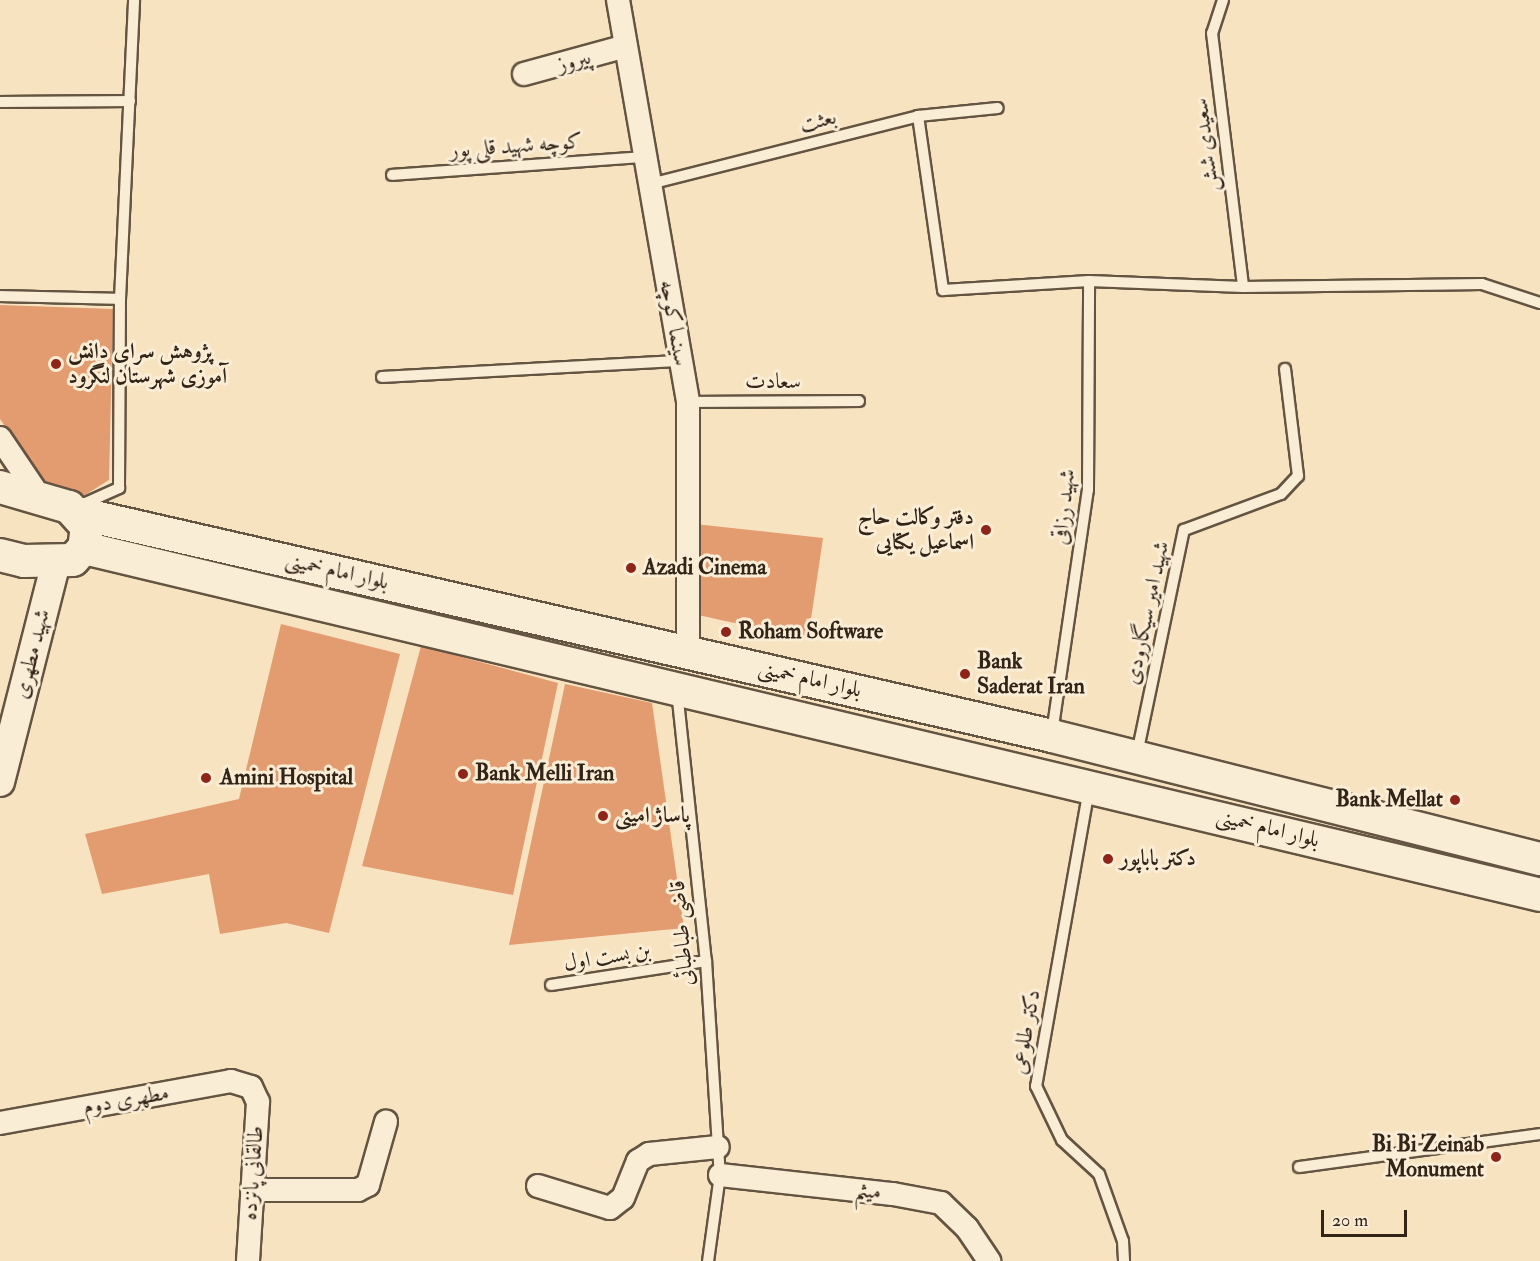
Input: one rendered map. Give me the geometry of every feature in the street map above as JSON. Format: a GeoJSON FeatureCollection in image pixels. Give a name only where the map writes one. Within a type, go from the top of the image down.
{"type":"FeatureCollection","features":[{"type":"Feature","properties":{"kind":"main road","name":"بلوار امام خمینی"},"geometry":{"type":"LineString","coordinates":[[0,487],[40,497],[75,511],[688,650],[1052,736],[1540,859]]}},
{"type":"Feature","properties":{"kind":"main road"},"geometry":{"type":"LineString","coordinates":[[0,555],[56,562],[73,560],[84,548],[87,527],[75,511]]}},
{"type":"Feature","properties":{"kind":"main road","name":"بلوار امام خمینی"},"geometry":{"type":"LineString","coordinates":[[84,548],[1090,785],[1540,895]]}},
{"type":"Feature","properties":{"kind":"street","name":"سینما کوچه"},"geometry":{"type":"LineString","coordinates":[[618,0],[623,47],[688,402],[688,650]]}},
{"type":"Feature","properties":{"kind":"street","name":"پیروز"},"geometry":{"type":"LineString","coordinates":[[524,74],[623,47]]}},
{"type":"Feature","properties":{"kind":"street"},"geometry":{"type":"LineString","coordinates":[[0,438],[40,497]]}},
{"type":"Feature","properties":{"kind":"street","name":"شهید مطهری"},"geometry":{"type":"LineString","coordinates":[[0,782],[56,562]]}},
{"type":"Feature","properties":{"kind":"street","name":"مطهری دوم"},"geometry":{"type":"LineString","coordinates":[[0,1123],[231,1081],[251,1088]]}},
{"type":"Feature","properties":{"kind":"street","name":"طالقانی پانزده"},"geometry":{"type":"LineString","coordinates":[[248,1261],[258,1102],[251,1088]]}},
{"type":"Feature","properties":{"kind":"street"},"geometry":{"type":"LineString","coordinates":[[252,1190],[358,1190],[368,1185],[387,1122]]}},
{"type":"Feature","properties":{"kind":"street"},"geometry":{"type":"LineString","coordinates":[[538,1186],[610,1208],[623,1198],[638,1161],[649,1154],[718,1147]]}},
{"type":"Feature","properties":{"kind":"street","name":"میثم"},"geometry":{"type":"LineString","coordinates":[[720,1175],[893,1194],[941,1203],[968,1228],[989,1261]]}},
{"type":"Feature","properties":{"kind":"lane"},"geometry":{"type":"LineString","coordinates":[[75,511],[119,488],[120,299],[134,0]]}},
{"type":"Feature","properties":{"kind":"lane","name":"سعیدی شش"},"geometry":{"type":"LineString","coordinates":[[1223,0],[1212,33],[1244,287]]}},
{"type":"Feature","properties":{"kind":"lane"},"geometry":{"type":"LineString","coordinates":[[0,102],[130,101]]}},
{"type":"Feature","properties":{"kind":"lane","name":"بعثت"},"geometry":{"type":"LineString","coordinates":[[649,184],[918,116],[998,108]]}},
{"type":"Feature","properties":{"kind":"lane"},"geometry":{"type":"LineString","coordinates":[[918,116],[943,290],[1089,281],[1244,287],[1482,284],[1540,303]]}},
{"type":"Feature","properties":{"kind":"lane","name":"کوچه شهید قلی پور"},"geometry":{"type":"LineString","coordinates":[[392,175],[643,157]]}},
{"type":"Feature","properties":{"kind":"lane","name":"شهید رزاقی"},"geometry":{"type":"LineString","coordinates":[[1052,736],[1088,490],[1089,281]]}},
{"type":"Feature","properties":{"kind":"lane"},"geometry":{"type":"LineString","coordinates":[[0,296],[120,299]]}},
{"type":"Feature","properties":{"kind":"lane"},"geometry":{"type":"LineString","coordinates":[[382,377],[681,361]]}},
{"type":"Feature","properties":{"kind":"lane","name":"شهید امیر سیگارودی"},"geometry":{"type":"LineString","coordinates":[[1136,759],[1184,530],[1281,494],[1299,476],[1285,369]]}},
{"type":"Feature","properties":{"kind":"lane","name":"سعادت"},"geometry":{"type":"LineString","coordinates":[[688,402],[859,401]]}},
{"type":"Feature","properties":{"kind":"lane","name":"قاضی طباطبائی"},"geometry":{"type":"LineString","coordinates":[[677,688],[706,960],[720,1175],[708,1261]]}},
{"type":"Feature","properties":{"kind":"lane","name":"دکتر طلوعی"},"geometry":{"type":"LineString","coordinates":[[1090,785],[1036,1086],[1062,1140],[1100,1174],[1124,1241],[1124,1261]]}},
{"type":"Feature","properties":{"kind":"lane","name":"بن بست اول"},"geometry":{"type":"LineString","coordinates":[[551,985],[706,960]]}},
{"type":"Feature","properties":{"kind":"lane"},"geometry":{"type":"LineString","coordinates":[[1299,1167],[1540,1134]]}},
{"type":"Feature","properties":{"kind":"building","name":"پژوهش سرای دانش آموزی شهرستان لنگرود"},"geometry":{"type":"Polygon","coordinates":[[[0,305],[113,309],[109,480],[85,495],[43,481],[0,419],[0,305]]]}},
{"type":"Feature","properties":{"kind":"building"},"geometry":{"type":"Polygon","coordinates":[[[695,524],[823,538],[808,639],[698,615],[695,524]]]}},
{"type":"Feature","properties":{"kind":"building"},"geometry":{"type":"Polygon","coordinates":[[[281,624],[400,654],[329,933],[286,923],[220,934],[209,874],[102,894],[85,834],[239,799],[281,624]]]}},
{"type":"Feature","properties":{"kind":"building","name":"Bank Melli Iran"},"geometry":{"type":"Polygon","coordinates":[[[421,646],[558,683],[513,895],[362,866],[421,646]]]}},
{"type":"Feature","properties":{"kind":"building","name":"پاساژ امینی"},"geometry":{"type":"Polygon","coordinates":[[[565,684],[652,703],[684,928],[509,945],[565,684]]]}},
{"type":"Feature","properties":{"kind":"place","name":"پژوهش سرای دانش آموزی شهرستان لنگرود"},"geometry":{"type":"Point","coordinates":[56,364]}},
{"type":"Feature","properties":{"kind":"place","name":"دفتر وکالت حاج اسماعیل یکتایی"},"geometry":{"type":"Point","coordinates":[986,530]}},
{"type":"Feature","properties":{"kind":"place","name":"Azadi Cinema"},"geometry":{"type":"Point","coordinates":[631,568]}},
{"type":"Feature","properties":{"kind":"place","name":"Roham Software"},"geometry":{"type":"Point","coordinates":[726,632]}},
{"type":"Feature","properties":{"kind":"place","name":"Bank Saderat Iran"},"geometry":{"type":"Point","coordinates":[965,674]}},
{"type":"Feature","properties":{"kind":"place","name":"Bank Melli Iran"},"geometry":{"type":"Point","coordinates":[463,774]}},
{"type":"Feature","properties":{"kind":"place","name":"Amini Hospital"},"geometry":{"type":"Point","coordinates":[206,778]}},
{"type":"Feature","properties":{"kind":"place","name":"Bank Mellat"},"geometry":{"type":"Point","coordinates":[1455,800]}},
{"type":"Feature","properties":{"kind":"place","name":"پاساژ امینی"},"geometry":{"type":"Point","coordinates":[603,816]}},
{"type":"Feature","properties":{"kind":"place","name":"دکتر باباپور"},"geometry":{"type":"Point","coordinates":[1108,859]}},
{"type":"Feature","properties":{"kind":"place","name":"Bi Bi Zeinab Monument"},"geometry":{"type":"Point","coordinates":[1496,1157]}}]}
